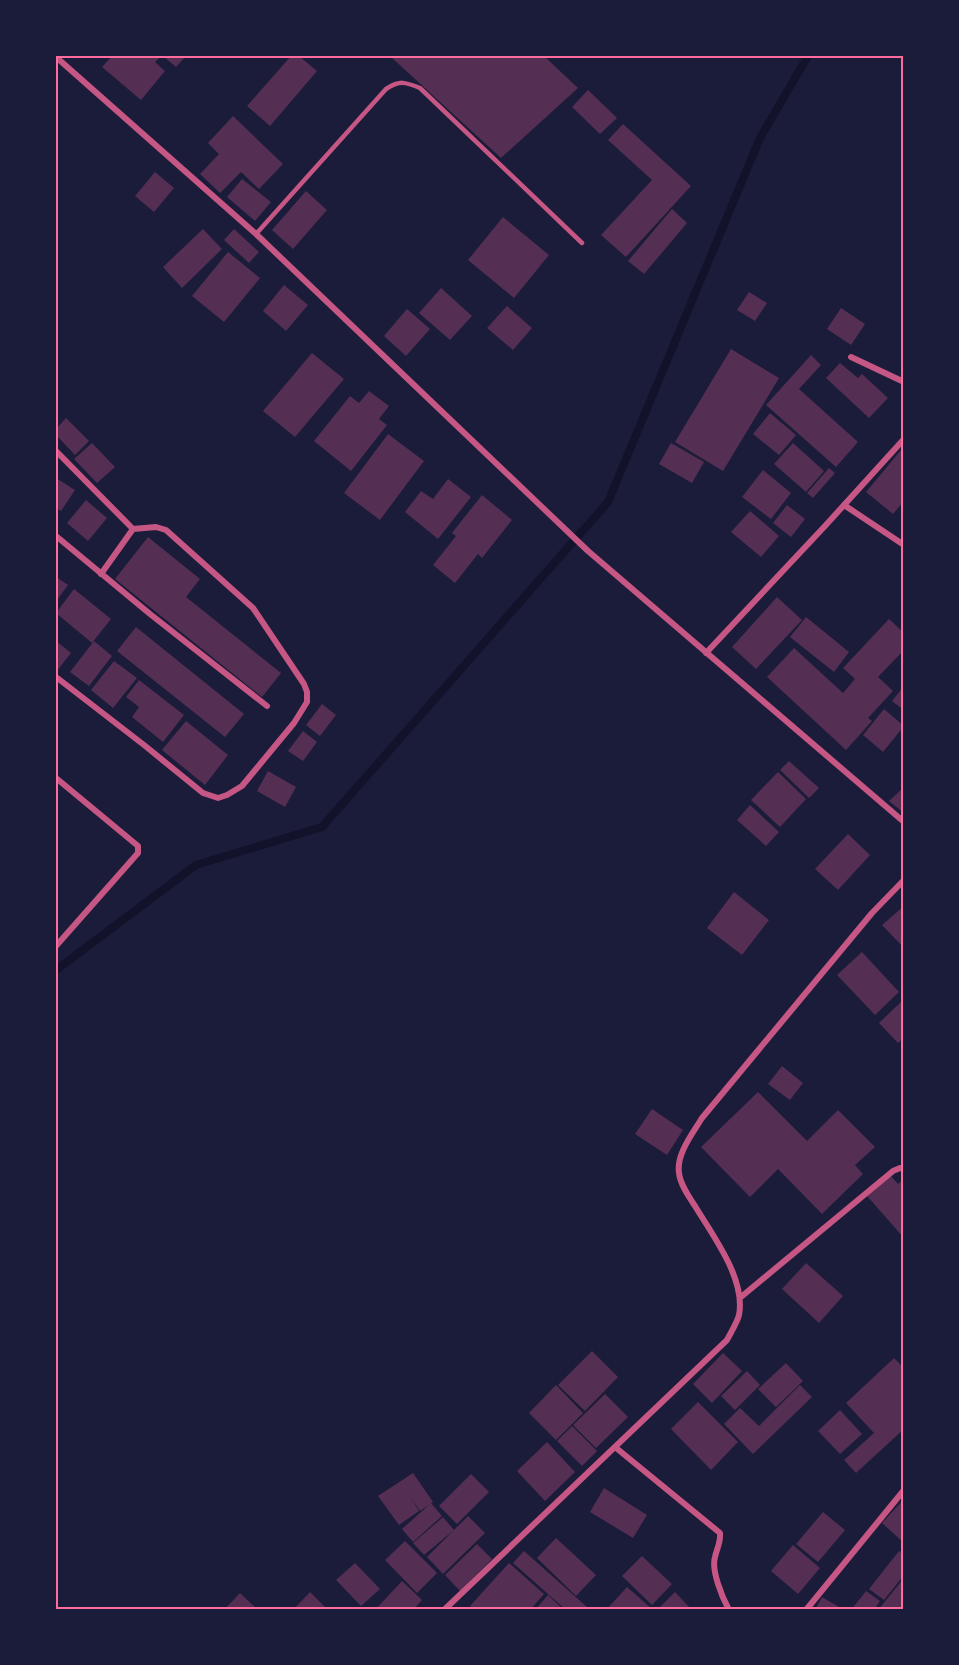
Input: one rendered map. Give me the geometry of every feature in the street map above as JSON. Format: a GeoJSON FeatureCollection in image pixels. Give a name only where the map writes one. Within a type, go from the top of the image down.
{"type":"FeatureCollection","features":[{"type":"Feature","properties":{"kind":"street"},"geometry":{"type":"LineString","coordinates":[[56,57],[256,234],[588,551],[903,822]]}},
{"type":"Feature","properties":{"kind":"street"},"geometry":{"type":"LineString","coordinates":[[851,357],[903,382]]}},
{"type":"Feature","properties":{"kind":"street"},"geometry":{"type":"LineString","coordinates":[[706,652],[903,439]]}},
{"type":"Feature","properties":{"kind":"street"},"geometry":{"type":"LineString","coordinates":[[56,451],[133,529]]}},
{"type":"Feature","properties":{"kind":"street"},"geometry":{"type":"LineString","coordinates":[[844,505],[903,545]]}},
{"type":"Feature","properties":{"kind":"street"},"geometry":{"type":"LineString","coordinates":[[56,677],[203,793],[218,798],[242,786],[294,723],[307,702],[304,684],[253,608],[166,530],[156,527],[133,529],[101,574]]}},
{"type":"Feature","properties":{"kind":"street"},"geometry":{"type":"LineString","coordinates":[[56,536],[150,615],[267,706]]}},
{"type":"Feature","properties":{"kind":"street"},"geometry":{"type":"LineString","coordinates":[[56,778],[138,846],[138,853],[56,945]]}},
{"type":"Feature","properties":{"kind":"street"},"geometry":{"type":"LineString","coordinates":[[444,1610],[728,1340],[739,1317],[741,1298],[734,1273],[683,1183],[679,1173],[680,1160],[702,1118],[872,913],[903,880]]}},
{"type":"Feature","properties":{"kind":"street"},"geometry":{"type":"LineString","coordinates":[[741,1298],[894,1171],[903,1169]]}},
{"type":"Feature","properties":{"kind":"street"},"geometry":{"type":"LineString","coordinates":[[615,1447],[720,1534],[714,1560],[719,1585],[729,1610]]}},
{"type":"Feature","properties":{"kind":"street"},"geometry":{"type":"LineString","coordinates":[[806,1610],[903,1490]]}},
{"type":"Feature","properties":{"kind":"lane"},"geometry":{"type":"LineString","coordinates":[[256,234],[386,89],[396,82],[420,88],[582,243]]}},
{"type":"Feature","properties":{"kind":"building"},"geometry":{"type":"Polygon","coordinates":[[[112,56],[161,56],[155,62],[165,71],[141,100],[102,67],[112,56]]]}},
{"type":"Feature","properties":{"kind":"building"},"geometry":{"type":"Polygon","coordinates":[[[163,56],[186,56],[176,67],[163,56]]]}},
{"type":"Feature","properties":{"kind":"building"},"geometry":{"type":"Polygon","coordinates":[[[291,56],[299,56],[317,71],[270,126],[247,106],[291,56]]]}},
{"type":"Feature","properties":{"kind":"building"},"geometry":{"type":"Polygon","coordinates":[[[390,56],[544,56],[578,88],[501,158],[390,56]]]}},
{"type":"Feature","properties":{"kind":"building"},"geometry":{"type":"Polygon","coordinates":[[[588,90],[617,118],[600,134],[572,107],[588,90]]]}},
{"type":"Feature","properties":{"kind":"building"},"geometry":{"type":"Polygon","coordinates":[[[233,116],[283,164],[259,189],[241,172],[220,193],[200,174],[219,154],[208,143],[233,116]]]}},
{"type":"Feature","properties":{"kind":"building"},"geometry":{"type":"Polygon","coordinates":[[[623,124],[691,186],[626,257],[601,235],[652,180],[608,140],[623,124]]]}},
{"type":"Feature","properties":{"kind":"building"},"geometry":{"type":"Polygon","coordinates":[[[155,172],[174,188],[154,212],[135,196],[155,172]]]}},
{"type":"Feature","properties":{"kind":"building"},"geometry":{"type":"Polygon","coordinates":[[[242,179],[271,202],[255,221],[227,197],[242,179]]]}},
{"type":"Feature","properties":{"kind":"building"},"geometry":{"type":"Polygon","coordinates":[[[306,191],[327,210],[293,249],[272,230],[306,191]]]}},
{"type":"Feature","properties":{"kind":"building"},"geometry":{"type":"Polygon","coordinates":[[[672,209],[687,223],[644,274],[628,261],[672,209]]]}},
{"type":"Feature","properties":{"kind":"building"},"geometry":{"type":"Polygon","coordinates":[[[503,217],[549,255],[514,298],[468,260],[503,217]]]}},
{"type":"Feature","properties":{"kind":"building"},"geometry":{"type":"Polygon","coordinates":[[[203,229],[222,249],[182,288],[163,267],[203,229]]]}},
{"type":"Feature","properties":{"kind":"building"},"geometry":{"type":"Polygon","coordinates":[[[234,229],[259,252],[249,263],[224,240],[234,229]]]}},
{"type":"Feature","properties":{"kind":"building"},"geometry":{"type":"Polygon","coordinates":[[[228,252],[260,278],[224,322],[192,296],[228,252]]]}},
{"type":"Feature","properties":{"kind":"building"},"geometry":{"type":"Polygon","coordinates":[[[284,285],[308,305],[286,331],[263,311],[284,285]]]}},
{"type":"Feature","properties":{"kind":"building"},"geometry":{"type":"Polygon","coordinates":[[[441,288],[472,316],[450,340],[419,313],[441,288]]]}},
{"type":"Feature","properties":{"kind":"building"},"geometry":{"type":"Polygon","coordinates":[[[749,292],[767,303],[755,321],[737,310],[749,292]]]}},
{"type":"Feature","properties":{"kind":"building"},"geometry":{"type":"Polygon","coordinates":[[[507,306],[532,328],[513,350],[487,328],[507,306]]]}},
{"type":"Feature","properties":{"kind":"building"},"geometry":{"type":"Polygon","coordinates":[[[841,308],[865,324],[851,345],[827,329],[841,308]]]}},
{"type":"Feature","properties":{"kind":"building"},"geometry":{"type":"Polygon","coordinates":[[[407,309],[430,329],[406,356],[384,336],[407,309]]]}},
{"type":"Feature","properties":{"kind":"building"},"geometry":{"type":"Polygon","coordinates":[[[731,349],[779,378],[723,471],[675,442],[731,349]]]}},
{"type":"Feature","properties":{"kind":"building"},"geometry":{"type":"Polygon","coordinates":[[[312,353],[344,379],[295,437],[263,411],[312,353]]]}},
{"type":"Feature","properties":{"kind":"building"},"geometry":{"type":"Polygon","coordinates":[[[811,355],[821,365],[799,389],[858,442],[836,467],[766,405],[811,355]]]}},
{"type":"Feature","properties":{"kind":"building"},"geometry":{"type":"Polygon","coordinates":[[[840,363],[858,378],[862,374],[888,398],[869,418],[826,378],[840,363]]]}},
{"type":"Feature","properties":{"kind":"building"},"geometry":{"type":"Polygon","coordinates":[[[369,391],[389,406],[379,419],[387,425],[351,471],[314,441],[350,396],[359,403],[369,391]]]}},
{"type":"Feature","properties":{"kind":"building"},"geometry":{"type":"Polygon","coordinates":[[[770,413],[796,435],[779,455],[753,434],[770,413]]]}},
{"type":"Feature","properties":{"kind":"building"},"geometry":{"type":"Polygon","coordinates":[[[66,418],[89,441],[75,455],[56,435],[56,429],[66,418]]]}},
{"type":"Feature","properties":{"kind":"building"},"geometry":{"type":"Polygon","coordinates":[[[388,434],[424,461],[380,520],[344,493],[388,434]]]}},
{"type":"Feature","properties":{"kind":"building"},"geometry":{"type":"Polygon","coordinates":[[[92,443],[115,467],[97,483],[74,459],[92,443]]]}},
{"type":"Feature","properties":{"kind":"building"},"geometry":{"type":"Polygon","coordinates":[[[671,443],[704,462],[692,483],[659,464],[671,443]]]}},
{"type":"Feature","properties":{"kind":"building"},"geometry":{"type":"Polygon","coordinates":[[[793,443],[824,471],[806,492],[774,464],[793,443]]]}},
{"type":"Feature","properties":{"kind":"building"},"geometry":{"type":"Polygon","coordinates":[[[901,450],[904,452],[904,501],[893,514],[866,492],[901,450]]]}},
{"type":"Feature","properties":{"kind":"building"},"geometry":{"type":"Polygon","coordinates":[[[829,468],[835,473],[813,498],[807,493],[829,468]]]}},
{"type":"Feature","properties":{"kind":"building"},"geometry":{"type":"Polygon","coordinates":[[[763,470],[791,493],[771,519],[742,497],[763,470]]]}},
{"type":"Feature","properties":{"kind":"building"},"geometry":{"type":"Polygon","coordinates":[[[56,478],[75,490],[61,511],[56,508],[56,478]]]}},
{"type":"Feature","properties":{"kind":"building"},"geometry":{"type":"Polygon","coordinates":[[[448,479],[471,497],[438,539],[405,512],[421,491],[433,499],[448,479]]]}},
{"type":"Feature","properties":{"kind":"building"},"geometry":{"type":"Polygon","coordinates":[[[482,495],[512,520],[482,558],[478,554],[455,583],[433,565],[456,536],[452,533],[482,495]]]}},
{"type":"Feature","properties":{"kind":"building"},"geometry":{"type":"Polygon","coordinates":[[[86,500],[107,518],[88,541],[67,523],[86,500]]]}},
{"type":"Feature","properties":{"kind":"building"},"geometry":{"type":"Polygon","coordinates":[[[787,505],[805,519],[791,537],[773,523],[787,505]]]}},
{"type":"Feature","properties":{"kind":"building"},"geometry":{"type":"Polygon","coordinates":[[[750,511],[779,536],[761,557],[731,532],[750,511]]]}},
{"type":"Feature","properties":{"kind":"building"},"geometry":{"type":"Polygon","coordinates":[[[148,537],[200,579],[186,597],[281,673],[262,697],[115,579],[148,537]]]}},
{"type":"Feature","properties":{"kind":"building"},"geometry":{"type":"Polygon","coordinates":[[[56,577],[68,585],[56,601],[56,577]]]}},
{"type":"Feature","properties":{"kind":"building"},"geometry":{"type":"Polygon","coordinates":[[[74,589],[111,619],[92,643],[56,613],[74,589]]]}},
{"type":"Feature","properties":{"kind":"building"},"geometry":{"type":"Polygon","coordinates":[[[777,597],[802,620],[756,669],[732,647],[777,597]]]}},
{"type":"Feature","properties":{"kind":"building"},"geometry":{"type":"Polygon","coordinates":[[[806,617],[849,652],[834,672],[790,637],[806,617]]]}},
{"type":"Feature","properties":{"kind":"building"},"geometry":{"type":"Polygon","coordinates":[[[889,619],[904,633],[904,650],[878,677],[893,691],[868,718],[872,721],[846,750],[767,677],[794,648],[843,693],[855,679],[843,668],[889,619]]]}},
{"type":"Feature","properties":{"kind":"building"},"geometry":{"type":"Polygon","coordinates":[[[136,627],[244,714],[225,737],[117,651],[136,627]]]}},
{"type":"Feature","properties":{"kind":"building"},"geometry":{"type":"Polygon","coordinates":[[[56,641],[71,653],[56,672],[56,641]]]}},
{"type":"Feature","properties":{"kind":"building"},"geometry":{"type":"Polygon","coordinates":[[[94,641],[112,656],[89,686],[70,672],[94,641]]]}},
{"type":"Feature","properties":{"kind":"building"},"geometry":{"type":"Polygon","coordinates":[[[114,661],[137,678],[113,708],[91,690],[114,661]]]}},
{"type":"Feature","properties":{"kind":"building"},"geometry":{"type":"Polygon","coordinates":[[[139,680],[184,715],[163,742],[132,717],[139,707],[126,697],[139,680]]]}},
{"type":"Feature","properties":{"kind":"building"},"geometry":{"type":"Polygon","coordinates":[[[904,686],[904,710],[892,701],[904,686]]]}},
{"type":"Feature","properties":{"kind":"building"},"geometry":{"type":"Polygon","coordinates":[[[322,704],[336,715],[320,736],[306,725],[322,704]]]}},
{"type":"Feature","properties":{"kind":"building"},"geometry":{"type":"Polygon","coordinates":[[[884,709],[904,726],[883,752],[863,735],[884,709]]]}},
{"type":"Feature","properties":{"kind":"building"},"geometry":{"type":"Polygon","coordinates":[[[186,721],[228,755],[205,785],[162,750],[186,721]]]}},
{"type":"Feature","properties":{"kind":"building"},"geometry":{"type":"Polygon","coordinates":[[[303,731],[317,742],[303,761],[288,751],[303,731]]]}},
{"type":"Feature","properties":{"kind":"building"},"geometry":{"type":"Polygon","coordinates":[[[789,761],[819,788],[809,798],[780,770],[789,761]]]}},
{"type":"Feature","properties":{"kind":"building"},"geometry":{"type":"Polygon","coordinates":[[[268,771],[296,787],[285,807],[257,791],[268,771]]]}},
{"type":"Feature","properties":{"kind":"building"},"geometry":{"type":"Polygon","coordinates":[[[778,772],[806,799],[780,827],[751,800],[778,772]]]}},
{"type":"Feature","properties":{"kind":"building"},"geometry":{"type":"Polygon","coordinates":[[[904,787],[904,813],[889,801],[904,787]]]}},
{"type":"Feature","properties":{"kind":"building"},"geometry":{"type":"Polygon","coordinates":[[[750,805],[779,832],[766,846],[737,820],[750,805]]]}},
{"type":"Feature","properties":{"kind":"building"},"geometry":{"type":"Polygon","coordinates":[[[848,834],[870,855],[838,890],[815,869],[848,834]]]}},
{"type":"Feature","properties":{"kind":"building"},"geometry":{"type":"Polygon","coordinates":[[[734,892],[769,920],[742,955],[707,928],[734,892]]]}},
{"type":"Feature","properties":{"kind":"building"},"geometry":{"type":"Polygon","coordinates":[[[904,906],[904,948],[882,925],[904,906]]]}},
{"type":"Feature","properties":{"kind":"building"},"geometry":{"type":"Polygon","coordinates":[[[862,952],[899,992],[875,1015],[837,975],[862,952]]]}},
{"type":"Feature","properties":{"kind":"building"},"geometry":{"type":"Polygon","coordinates":[[[904,999],[904,1037],[898,1043],[879,1023],[904,999]]]}},
{"type":"Feature","properties":{"kind":"building"},"geometry":{"type":"Polygon","coordinates":[[[782,1066],[803,1083],[790,1100],[768,1084],[782,1066]]]}},
{"type":"Feature","properties":{"kind":"building"},"geometry":{"type":"Polygon","coordinates":[[[758,1092],[807,1141],[838,1110],[875,1147],[855,1165],[863,1174],[822,1214],[778,1169],[750,1197],[701,1147],[758,1092]]]}},
{"type":"Feature","properties":{"kind":"building"},"geometry":{"type":"Polygon","coordinates":[[[652,1109],[683,1130],[667,1155],[635,1134],[652,1109]]]}},
{"type":"Feature","properties":{"kind":"building"},"geometry":{"type":"Polygon","coordinates":[[[890,1175],[898,1184],[904,1179],[904,1238],[867,1196],[890,1175]]]}},
{"type":"Feature","properties":{"kind":"building"},"geometry":{"type":"Polygon","coordinates":[[[806,1263],[843,1296],[819,1323],[782,1289],[806,1263]]]}},
{"type":"Feature","properties":{"kind":"building"},"geometry":{"type":"Polygon","coordinates":[[[592,1351],[618,1377],[585,1411],[558,1385],[592,1351]]]}},
{"type":"Feature","properties":{"kind":"building"},"geometry":{"type":"Polygon","coordinates":[[[723,1353],[742,1371],[712,1403],[693,1384],[723,1353]]]}},
{"type":"Feature","properties":{"kind":"building"},"geometry":{"type":"Polygon","coordinates":[[[894,1358],[904,1368],[904,1429],[856,1473],[844,1460],[874,1433],[846,1403],[894,1358]]]}},
{"type":"Feature","properties":{"kind":"building"},"geometry":{"type":"Polygon","coordinates":[[[786,1363],[803,1381],[776,1407],[758,1389],[786,1363]]]}},
{"type":"Feature","properties":{"kind":"building"},"geometry":{"type":"Polygon","coordinates":[[[747,1371],[760,1385],[735,1410],[721,1396],[747,1371]]]}},
{"type":"Feature","properties":{"kind":"building"},"geometry":{"type":"Polygon","coordinates":[[[556,1385],[583,1413],[556,1440],[529,1413],[556,1385]]]}},
{"type":"Feature","properties":{"kind":"building"},"geometry":{"type":"Polygon","coordinates":[[[800,1385],[812,1397],[753,1454],[724,1424],[740,1408],[759,1426],[800,1385]]]}},
{"type":"Feature","properties":{"kind":"building"},"geometry":{"type":"Polygon","coordinates":[[[605,1394],[628,1417],[596,1448],[573,1425],[605,1394]]]}},
{"type":"Feature","properties":{"kind":"building"},"geometry":{"type":"Polygon","coordinates":[[[698,1402],[738,1442],[711,1470],[671,1429],[698,1402]]]}},
{"type":"Feature","properties":{"kind":"building"},"geometry":{"type":"Polygon","coordinates":[[[840,1410],[862,1434],[840,1454],[818,1431],[840,1410]]]}},
{"type":"Feature","properties":{"kind":"building"},"geometry":{"type":"Polygon","coordinates":[[[572,1426],[597,1451],[582,1466],[557,1441],[572,1426]]]}},
{"type":"Feature","properties":{"kind":"building"},"geometry":{"type":"Polygon","coordinates":[[[547,1442],[575,1472],[545,1501],[517,1471],[547,1442]]]}},
{"type":"Feature","properties":{"kind":"building"},"geometry":{"type":"Polygon","coordinates":[[[413,1473],[433,1502],[420,1511],[410,1496],[419,1511],[399,1525],[378,1496],[413,1473]]]}},
{"type":"Feature","properties":{"kind":"building"},"geometry":{"type":"Polygon","coordinates":[[[471,1474],[489,1492],[457,1524],[439,1506],[471,1474]]]}},
{"type":"Feature","properties":{"kind":"building"},"geometry":{"type":"Polygon","coordinates":[[[604,1488],[647,1515],[633,1538],[590,1512],[604,1488]]]}},
{"type":"Feature","properties":{"kind":"building"},"geometry":{"type":"Polygon","coordinates":[[[904,1499],[904,1543],[882,1523],[904,1499]]]}},
{"type":"Feature","properties":{"kind":"building"},"geometry":{"type":"Polygon","coordinates":[[[431,1503],[442,1516],[413,1542],[402,1529],[431,1503]]]}},
{"type":"Feature","properties":{"kind":"building"},"geometry":{"type":"Polygon","coordinates":[[[823,1512],[845,1530],[818,1562],[796,1544],[823,1512]]]}},
{"type":"Feature","properties":{"kind":"building"},"geometry":{"type":"Polygon","coordinates":[[[468,1516],[485,1533],[443,1574],[427,1557],[468,1516]]]}},
{"type":"Feature","properties":{"kind":"building"},"geometry":{"type":"Polygon","coordinates":[[[443,1517],[454,1530],[424,1555],[413,1543],[443,1517]]]}},
{"type":"Feature","properties":{"kind":"building"},"geometry":{"type":"Polygon","coordinates":[[[556,1538],[596,1575],[576,1596],[537,1558],[556,1538]]]}},
{"type":"Feature","properties":{"kind":"building"},"geometry":{"type":"Polygon","coordinates":[[[405,1541],[437,1573],[417,1593],[385,1560],[405,1541]]]}},
{"type":"Feature","properties":{"kind":"building"},"geometry":{"type":"Polygon","coordinates":[[[477,1544],[492,1559],[460,1591],[445,1575],[477,1544]]]}},
{"type":"Feature","properties":{"kind":"building"},"geometry":{"type":"Polygon","coordinates":[[[793,1545],[820,1568],[798,1594],[771,1571],[793,1545]]]}},
{"type":"Feature","properties":{"kind":"building"},"geometry":{"type":"Polygon","coordinates":[[[524,1551],[587,1607],[585,1610],[566,1610],[513,1563],[524,1551]]]}},
{"type":"Feature","properties":{"kind":"building"},"geometry":{"type":"Polygon","coordinates":[[[899,1551],[904,1554],[904,1575],[884,1600],[869,1589],[899,1551]]]}},
{"type":"Feature","properties":{"kind":"building"},"geometry":{"type":"Polygon","coordinates":[[[642,1556],[672,1584],[652,1605],[622,1576],[642,1556]]]}},
{"type":"Feature","properties":{"kind":"building"},"geometry":{"type":"Polygon","coordinates":[[[355,1563],[380,1589],[361,1606],[336,1580],[355,1563]]]}},
{"type":"Feature","properties":{"kind":"building"},"geometry":{"type":"Polygon","coordinates":[[[509,1563],[544,1594],[530,1610],[474,1610],[470,1606],[509,1563]]]}},
{"type":"Feature","properties":{"kind":"building"},"geometry":{"type":"Polygon","coordinates":[[[904,1578],[904,1607],[901,1610],[878,1610],[904,1578]]]}},
{"type":"Feature","properties":{"kind":"building"},"geometry":{"type":"Polygon","coordinates":[[[402,1581],[422,1600],[413,1610],[375,1610],[402,1581]]]}},
{"type":"Feature","properties":{"kind":"building"},"geometry":{"type":"Polygon","coordinates":[[[627,1587],[651,1608],[650,1610],[606,1610],[627,1587]]]}},
{"type":"Feature","properties":{"kind":"building"},"geometry":{"type":"Polygon","coordinates":[[[866,1591],[880,1601],[874,1610],[851,1610],[866,1591]]]}},
{"type":"Feature","properties":{"kind":"building"},"geometry":{"type":"Polygon","coordinates":[[[310,1592],[328,1610],[293,1610],[310,1592]]]}},
{"type":"Feature","properties":{"kind":"building"},"geometry":{"type":"Polygon","coordinates":[[[675,1592],[690,1608],[689,1610],[657,1610],[675,1592]]]}},
{"type":"Feature","properties":{"kind":"building"},"geometry":{"type":"Polygon","coordinates":[[[240,1593],[258,1610],[224,1610],[240,1593]]]}},
{"type":"Feature","properties":{"kind":"building"},"geometry":{"type":"Polygon","coordinates":[[[548,1595],[564,1610],[535,1610],[548,1595]]]}},
{"type":"Feature","properties":{"kind":"building"},"geometry":{"type":"Polygon","coordinates":[[[822,1597],[839,1607],[838,1610],[815,1610],[822,1597]]]}},
{"type":"Feature","properties":{"kind":"waterway"},"geometry":{"type":"LineString","coordinates":[[56,970],[196,865],[322,827],[608,502],[760,138],[808,56]]}}]}
